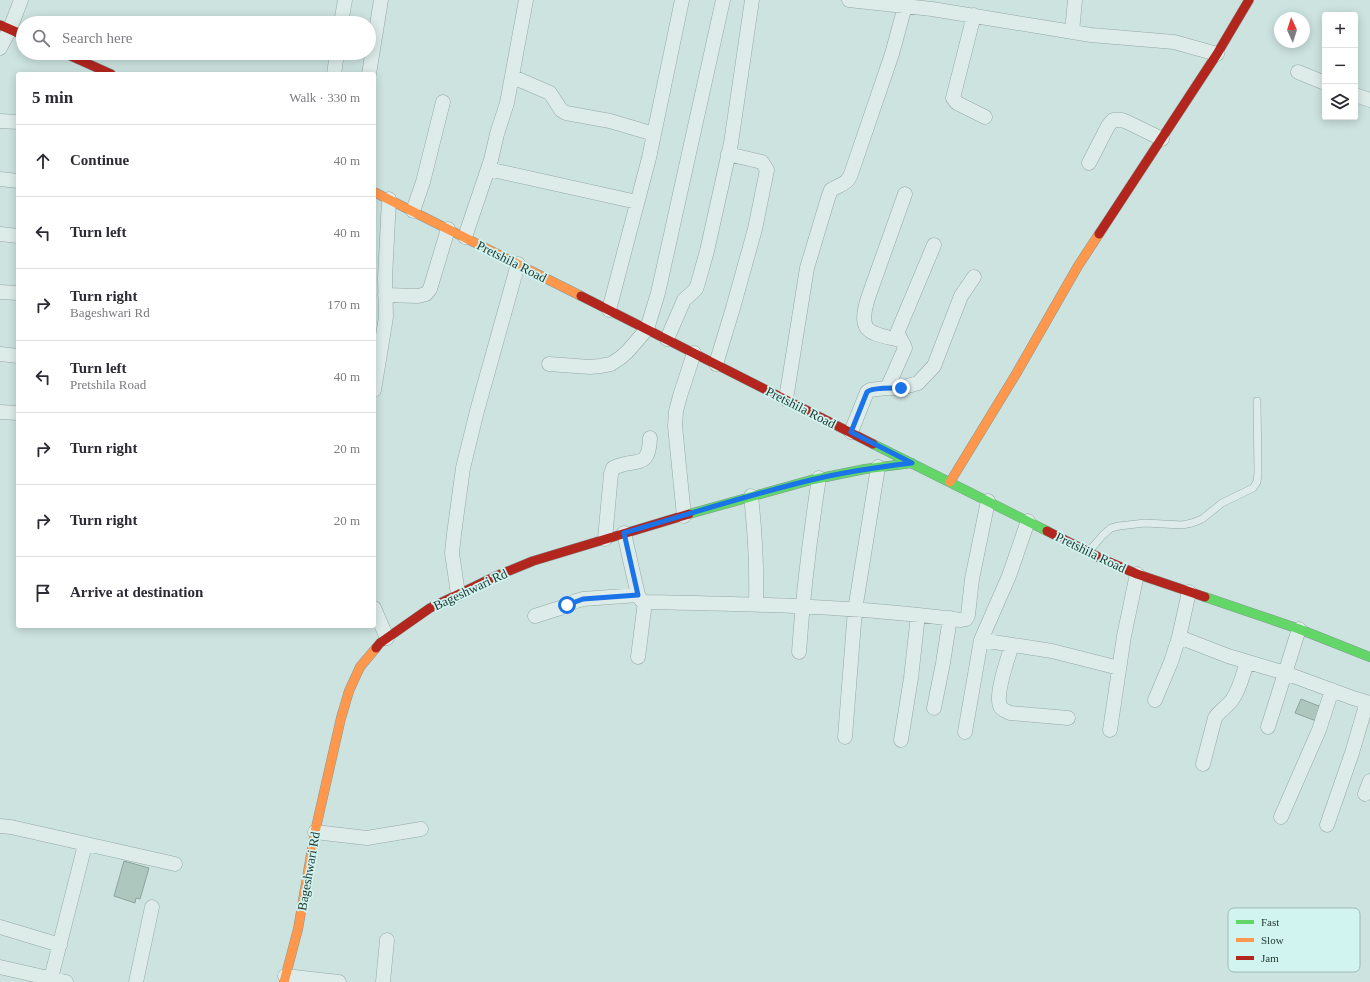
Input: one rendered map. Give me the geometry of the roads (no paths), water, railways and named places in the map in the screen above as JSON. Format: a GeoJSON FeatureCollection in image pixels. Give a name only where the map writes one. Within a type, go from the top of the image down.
{"type":"FeatureCollection","features":[{"type":"Feature","properties":{"kind":"street"},"geometry":{"type":"LineString","coordinates":[[0,48],[5,27],[21,0]]}},
{"type":"Feature","properties":{"kind":"street"},"geometry":{"type":"LineString","coordinates":[[342,16],[345,0]]}},
{"type":"Feature","properties":{"kind":"street"},"geometry":{"type":"LineString","coordinates":[[376,34],[381,0]]}},
{"type":"Feature","properties":{"kind":"street"},"geometry":{"type":"LineString","coordinates":[[465,237],[488,169],[507,103],[526,0]]}},
{"type":"Feature","properties":{"kind":"street"},"geometry":{"type":"LineString","coordinates":[[609,310],[654,134],[682,0]]}},
{"type":"Feature","properties":{"kind":"street"},"geometry":{"type":"LineString","coordinates":[[549,364],[590,367],[611,364],[627,352],[647,329],[660,286],[723,0]]}},
{"type":"Feature","properties":{"kind":"street"},"geometry":{"type":"LineString","coordinates":[[667,339],[684,300],[696,289],[715,218],[728,154],[752,0]]}},
{"type":"Feature","properties":{"kind":"street"},"geometry":{"type":"LineString","coordinates":[[849,0],[974,15],[1091,35],[1174,42],[1217,54]]}},
{"type":"Feature","properties":{"kind":"street"},"geometry":{"type":"LineString","coordinates":[[1072,32],[1075,0]]}},
{"type":"Feature","properties":{"kind":"street"},"geometry":{"type":"LineString","coordinates":[[950,482],[1016,374],[1078,266],[1217,54],[1249,0]]}},
{"type":"Feature","properties":{"kind":"street"},"geometry":{"type":"LineString","coordinates":[[786,399],[807,268],[828,198],[831,190],[849,180],[892,54],[905,6]]}},
{"type":"Feature","properties":{"kind":"street"},"geometry":{"type":"LineString","coordinates":[[974,15],[953,98],[958,103],[985,117]]}},
{"type":"Feature","properties":{"kind":"street"},"geometry":{"type":"LineString","coordinates":[[5,27],[16,32]]}},
{"type":"Feature","properties":{"kind":"street"},"geometry":{"type":"LineString","coordinates":[[80,60],[107,72]]}},
{"type":"Feature","properties":{"kind":"street"},"geometry":{"type":"LineString","coordinates":[[334,72],[336,60]]}},
{"type":"Feature","properties":{"kind":"street"},"geometry":{"type":"LineString","coordinates":[[370,72],[372,60]]}},
{"type":"Feature","properties":{"kind":"street"},"geometry":{"type":"LineString","coordinates":[[1298,72],[1322,82]]}},
{"type":"Feature","properties":{"kind":"street"},"geometry":{"type":"LineString","coordinates":[[512,77],[550,93],[561,110],[566,113],[610,121],[654,134]]}},
{"type":"Feature","properties":{"kind":"street"},"geometry":{"type":"LineString","coordinates":[[1358,96],[1370,100]]}},
{"type":"Feature","properties":{"kind":"street"},"geometry":{"type":"LineString","coordinates":[[413,211],[423,182],[443,102]]}},
{"type":"Feature","properties":{"kind":"street"},"geometry":{"type":"LineString","coordinates":[[1089,163],[1108,126],[1114,120],[1128,122],[1162,139]]}},
{"type":"Feature","properties":{"kind":"street"},"geometry":{"type":"LineString","coordinates":[[0,121],[16,122]]}},
{"type":"Feature","properties":{"kind":"street"},"geometry":{"type":"LineString","coordinates":[[716,364],[755,230],[767,170],[762,162],[728,154]]}},
{"type":"Feature","properties":{"kind":"street"},"geometry":{"type":"LineString","coordinates":[[488,169],[637,202]]}},
{"type":"Feature","properties":{"kind":"street"},"geometry":{"type":"LineString","coordinates":[[0,180],[16,181]]}},
{"type":"Feature","properties":{"kind":"street","name":"Pretshila Road"},"geometry":{"type":"LineString","coordinates":[[376,193],[1088,552],[1137,574],[1299,629],[1370,657]]}},
{"type":"Feature","properties":{"kind":"street"},"geometry":{"type":"LineString","coordinates":[[900,340],[867,329],[863,320],[868,298],[905,194]]}},
{"type":"Feature","properties":{"kind":"street"},"geometry":{"type":"LineString","coordinates":[[376,378],[386,316],[385,295],[389,199]]}},
{"type":"Feature","properties":{"kind":"street"},"geometry":{"type":"LineString","coordinates":[[385,295],[418,296],[426,294],[430,289],[448,229]]}},
{"type":"Feature","properties":{"kind":"street"},"geometry":{"type":"LineString","coordinates":[[0,234],[16,236]]}},
{"type":"Feature","properties":{"kind":"street"},"geometry":{"type":"LineString","coordinates":[[886,388],[905,348],[898,336],[900,326],[934,245]]}},
{"type":"Feature","properties":{"kind":"street"},"geometry":{"type":"LineString","coordinates":[[458,594],[452,553],[463,468],[477,411],[518,264]]}},
{"type":"Feature","properties":{"kind":"street"},"geometry":{"type":"LineString","coordinates":[[851,432],[867,392],[870,390],[886,388],[901,388],[918,383],[934,366],[961,296],[974,277]]}},
{"type":"Feature","properties":{"kind":"street"},"geometry":{"type":"LineString","coordinates":[[0,292],[16,293]]}},
{"type":"Feature","properties":{"kind":"street"},"geometry":{"type":"LineString","coordinates":[[684,516],[675,426],[676,411],[694,353]]}},
{"type":"Feature","properties":{"kind":"street"},"geometry":{"type":"LineString","coordinates":[[0,354],[16,356]]}},
{"type":"Feature","properties":{"kind":"street"},"geometry":{"type":"LineString","coordinates":[[0,412],[16,413]]}},
{"type":"Feature","properties":{"kind":"street"},"geometry":{"type":"LineString","coordinates":[[606,539],[611,474],[613,468],[619,465],[641,461],[647,457],[650,450],[650,438]]}},
{"type":"Feature","properties":{"kind":"street","name":"Bageshwari Rd"},"geometry":{"type":"LineString","coordinates":[[285,979],[298,929],[315,832],[341,718],[349,691],[360,667],[380,643],[430,608],[494,577],[533,561],[751,496],[820,478],[878,467],[912,463]]}},
{"type":"Feature","properties":{"kind":"street"},"geometry":{"type":"LineString","coordinates":[[845,737],[855,610],[878,467]]}},
{"type":"Feature","properties":{"kind":"street"},"geometry":{"type":"LineString","coordinates":[[799,652],[807,556],[820,478]]}},
{"type":"Feature","properties":{"kind":"street"},"geometry":{"type":"LineString","coordinates":[[751,496],[757,575],[756,604]]}},
{"type":"Feature","properties":{"kind":"street"},"geometry":{"type":"LineString","coordinates":[[535,616],[583,599],[642,598],[802,606],[918,614],[962,620],[966,619],[968,615],[972,579],[988,501]]}},
{"type":"Feature","properties":{"kind":"street"},"geometry":{"type":"LineString","coordinates":[[965,732],[981,640],[1009,576],[1028,521]]}},
{"type":"Feature","properties":{"kind":"street"},"geometry":{"type":"LineString","coordinates":[[624,533],[642,598],[638,657]]}},
{"type":"Feature","properties":{"kind":"street"},"geometry":{"type":"LineString","coordinates":[[1110,730],[1119,668],[1137,574]]}},
{"type":"Feature","properties":{"kind":"street"},"geometry":{"type":"LineString","coordinates":[[1155,700],[1171,662],[1179,637],[1189,592]]}},
{"type":"Feature","properties":{"kind":"street"},"geometry":{"type":"LineString","coordinates":[[376,613],[387,638]]}},
{"type":"Feature","properties":{"kind":"street"},"geometry":{"type":"LineString","coordinates":[[901,740],[918,614]]}},
{"type":"Feature","properties":{"kind":"street"},"geometry":{"type":"LineString","coordinates":[[934,708],[950,618]]}},
{"type":"Feature","properties":{"kind":"street"},"geometry":{"type":"LineString","coordinates":[[1268,727],[1299,629]]}},
{"type":"Feature","properties":{"kind":"street"},"geometry":{"type":"LineString","coordinates":[[1179,637],[1228,656],[1285,673],[1369,702],[1327,825]]}},
{"type":"Feature","properties":{"kind":"street"},"geometry":{"type":"LineString","coordinates":[[981,640],[1052,651],[1119,668]]}},
{"type":"Feature","properties":{"kind":"street"},"geometry":{"type":"LineString","coordinates":[[1012,645],[999,693],[1000,705],[1003,710],[1010,713],[1068,718]]}},
{"type":"Feature","properties":{"kind":"street"},"geometry":{"type":"LineString","coordinates":[[1203,764],[1215,718],[1218,713],[1231,702],[1236,693],[1247,662]]}},
{"type":"Feature","properties":{"kind":"street"},"geometry":{"type":"LineString","coordinates":[[1281,818],[1318,730],[1332,690]]}},
{"type":"Feature","properties":{"kind":"street"},"geometry":{"type":"LineString","coordinates":[[1365,794],[1370,781]]}},
{"type":"Feature","properties":{"kind":"street"},"geometry":{"type":"LineString","coordinates":[[0,826],[11,827],[175,864]]}},
{"type":"Feature","properties":{"kind":"street"},"geometry":{"type":"LineString","coordinates":[[315,832],[367,838],[421,829]]}},
{"type":"Feature","properties":{"kind":"street"},"geometry":{"type":"LineString","coordinates":[[50,980],[85,844]]}},
{"type":"Feature","properties":{"kind":"street"},"geometry":{"type":"LineString","coordinates":[[136,982],[152,907]]}},
{"type":"Feature","properties":{"kind":"street"},"geometry":{"type":"LineString","coordinates":[[0,927],[60,945]]}},
{"type":"Feature","properties":{"kind":"street"},"geometry":{"type":"LineString","coordinates":[[383,982],[387,940]]}},
{"type":"Feature","properties":{"kind":"street"},"geometry":{"type":"LineString","coordinates":[[0,967],[50,980],[66,982]]}},
{"type":"Feature","properties":{"kind":"street"},"geometry":{"type":"LineString","coordinates":[[285,979],[339,982]]}},
{"type":"Feature","properties":{"kind":"lane"},"geometry":{"type":"LineString","coordinates":[[1088,552],[1103,534],[1111,528],[1145,523],[1182,525],[1192,523],[1202,519],[1222,503],[1252,488],[1256,482],[1258,473],[1257,400]]}}]}
